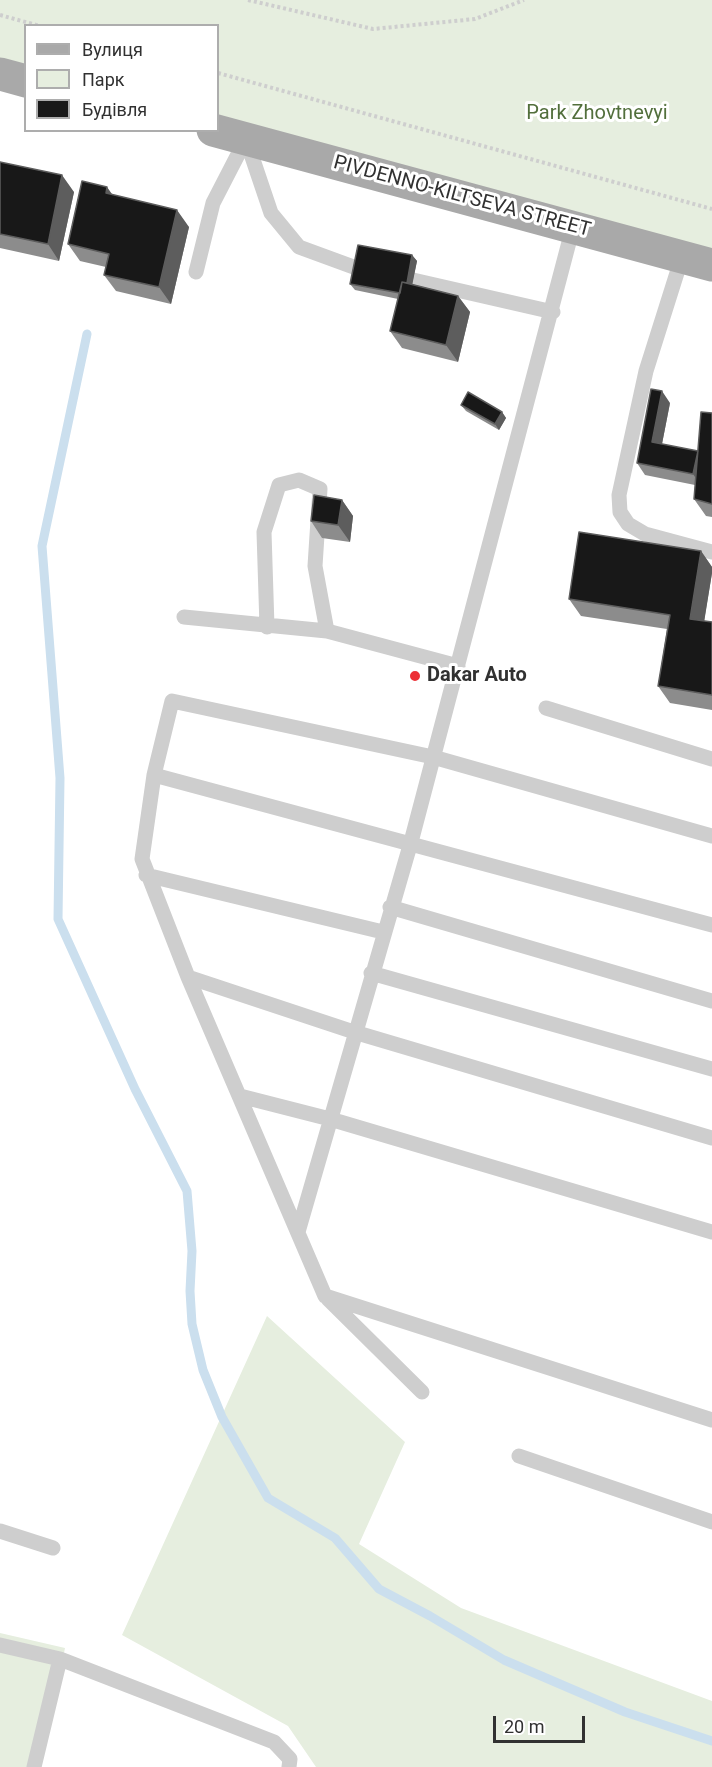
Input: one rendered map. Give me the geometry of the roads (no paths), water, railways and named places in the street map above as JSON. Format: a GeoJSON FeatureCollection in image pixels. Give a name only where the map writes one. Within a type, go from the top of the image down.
{"type":"FeatureCollection","features":[{"type":"Feature","properties":{"kind":"main road"},"geometry":{"type":"LineString","coordinates":[[0,74],[24,80]]}},
{"type":"Feature","properties":{"kind":"main road","name":"PIVDENNO-KILTSEVA STREET"},"geometry":{"type":"LineString","coordinates":[[219,132],[697,261]]}},
{"type":"Feature","properties":{"kind":"lane"},"geometry":{"type":"LineString","coordinates":[[246,139],[271,213],[300,247],[359,269]]}},
{"type":"Feature","properties":{"kind":"lane"},"geometry":{"type":"LineString","coordinates":[[196,272],[213,202],[246,139]]}},
{"type":"Feature","properties":{"kind":"lane"},"geometry":{"type":"LineString","coordinates":[[298,1232],[390,907],[411,842],[553,312],[573,227]]}},
{"type":"Feature","properties":{"kind":"lane"},"geometry":{"type":"LineString","coordinates":[[697,261],[646,371],[619,495],[620,512],[628,524],[645,534],[712,552]]}},
{"type":"Feature","properties":{"kind":"lane"},"geometry":{"type":"LineString","coordinates":[[413,280],[553,312]]}},
{"type":"Feature","properties":{"kind":"lane"},"geometry":{"type":"LineString","coordinates":[[267,627],[264,532],[279,485],[299,480],[320,489],[315,566],[327,631]]}},
{"type":"Feature","properties":{"kind":"lane"},"geometry":{"type":"LineString","coordinates":[[184,616],[267,627],[327,631],[458,666]]}},
{"type":"Feature","properties":{"kind":"lane"},"geometry":{"type":"LineString","coordinates":[[422,1392],[325,1296],[146,875],[142,859],[154,775],[172,701],[433,757],[712,836]]}},
{"type":"Feature","properties":{"kind":"lane"},"geometry":{"type":"LineString","coordinates":[[546,708],[712,759]]}},
{"type":"Feature","properties":{"kind":"lane"},"geometry":{"type":"LineString","coordinates":[[154,775],[411,842],[712,925]]}},
{"type":"Feature","properties":{"kind":"lane"},"geometry":{"type":"LineString","coordinates":[[146,875],[383,932]]}},
{"type":"Feature","properties":{"kind":"lane"},"geometry":{"type":"LineString","coordinates":[[390,907],[712,1001]]}},
{"type":"Feature","properties":{"kind":"lane"},"geometry":{"type":"LineString","coordinates":[[371,973],[712,1069]]}},
{"type":"Feature","properties":{"kind":"lane"},"geometry":{"type":"LineString","coordinates":[[188,976],[354,1032],[712,1138]]}},
{"type":"Feature","properties":{"kind":"lane"},"geometry":{"type":"LineString","coordinates":[[240,1096],[330,1119],[712,1232]]}},
{"type":"Feature","properties":{"kind":"lane"},"geometry":{"type":"LineString","coordinates":[[325,1296],[712,1420]]}},
{"type":"Feature","properties":{"kind":"lane"},"geometry":{"type":"LineString","coordinates":[[519,1456],[712,1522]]}},
{"type":"Feature","properties":{"kind":"lane"},"geometry":{"type":"LineString","coordinates":[[0,1531],[53,1548]]}},
{"type":"Feature","properties":{"kind":"lane"},"geometry":{"type":"LineString","coordinates":[[0,1645],[60,1659],[274,1742],[290,1759],[289,1767]]}},
{"type":"Feature","properties":{"kind":"lane"},"geometry":{"type":"LineString","coordinates":[[34,1767],[60,1659]]}},
{"type":"Feature","properties":{"kind":"waterway"},"geometry":{"type":"LineString","coordinates":[[87,334],[42,546],[60,778],[58,919],[135,1089],[187,1191],[192,1251],[190,1291],[192,1324],[203,1370],[222,1417],[268,1498],[335,1538],[379,1589],[504,1660],[625,1712],[712,1741]]}},
{"type":"Feature","properties":{"kind":"place","name":"Dakar Auto"},"geometry":{"type":"Point","coordinates":[415,676]}},
{"type":"Feature","properties":{"kind":"park label","name":"Park Zhovtnevyi"},"geometry":{"type":"Point","coordinates":[597,114]}}]}
